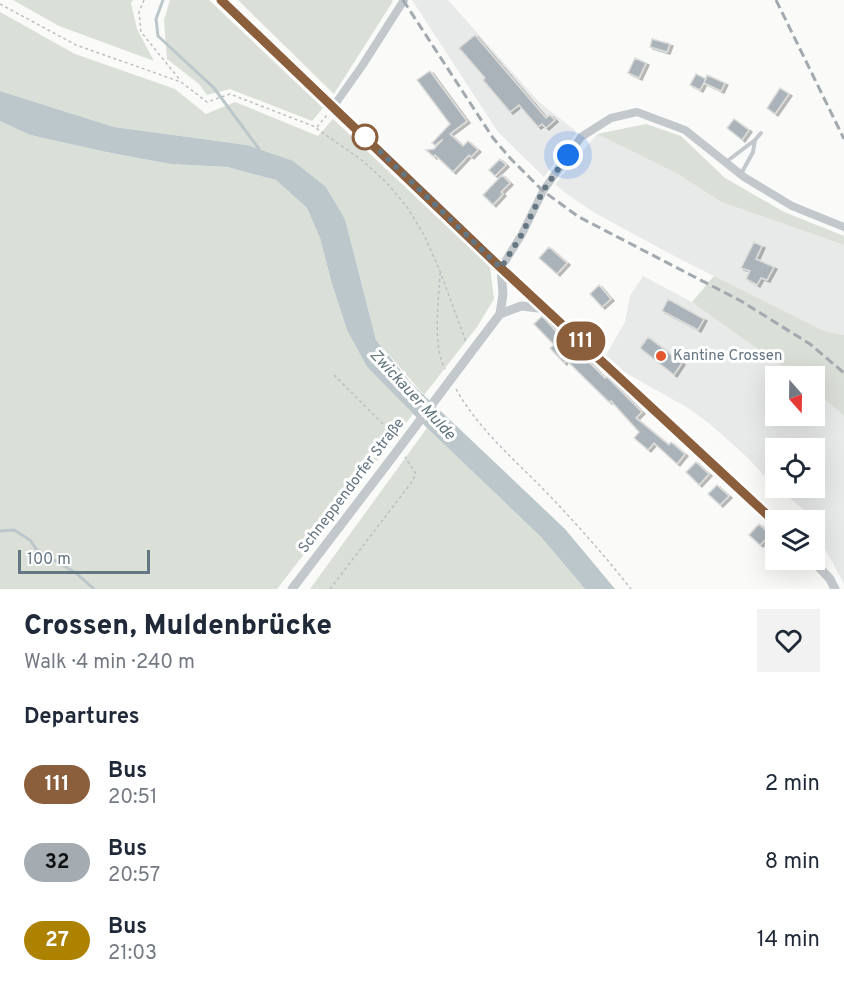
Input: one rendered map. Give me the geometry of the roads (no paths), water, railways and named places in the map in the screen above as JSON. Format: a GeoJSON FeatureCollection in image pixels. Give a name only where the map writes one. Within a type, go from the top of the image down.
{"type":"FeatureCollection","features":[{"type":"Feature","properties":{"kind":"street"},"geometry":{"type":"LineString","coordinates":[[221,0],[501,268],[765,514]]}},
{"type":"Feature","properties":{"kind":"street"},"geometry":{"type":"LineString","coordinates":[[333,107],[404,0]]}},
{"type":"Feature","properties":{"kind":"street"},"geometry":{"type":"LineString","coordinates":[[547,309],[521,306],[500,314],[503,294],[501,268],[522,234],[543,191],[581,137],[611,118],[637,112],[686,130],[741,175],[792,206],[844,227]]}},
{"type":"Feature","properties":{"kind":"street","name":"Schneppendorfer Straße"},"geometry":{"type":"LineString","coordinates":[[292,589],[500,314]]}},
{"type":"Feature","properties":{"kind":"street"},"geometry":{"type":"LineString","coordinates":[[821,570],[835,589]]}},
{"type":"Feature","properties":{"kind":"lane"},"geometry":{"type":"LineString","coordinates":[[726,163],[755,141],[761,133]]}},
{"type":"Feature","properties":{"kind":"lane"},"geometry":{"type":"LineString","coordinates":[[741,175],[753,152],[755,141]]}},
{"type":"Feature","properties":{"kind":"water","name":"Zwickauer Mulde"},"geometry":{"type":"Polygon","coordinates":[[[0,91],[114,127],[247,145],[293,161],[326,187],[345,219],[376,340],[411,383],[565,529],[615,589],[585,589],[541,537],[367,367],[347,330],[320,238],[307,208],[276,180],[227,167],[170,164],[30,135],[0,121],[0,91]]]}},
{"type":"Feature","properties":{"kind":"waterway"},"geometry":{"type":"LineString","coordinates":[[163,0],[156,19],[158,36],[214,88],[259,149]]}},
{"type":"Feature","properties":{"kind":"waterway"},"geometry":{"type":"LineString","coordinates":[[0,531],[14,530],[30,540],[37,550],[76,573],[94,589]]}},
{"type":"Feature","properties":{"kind":"railway"},"geometry":{"type":"LineString","coordinates":[[403,0],[493,138],[543,191],[579,217],[741,301],[810,344],[844,373]]}},
{"type":"Feature","properties":{"kind":"railway"},"geometry":{"type":"LineString","coordinates":[[776,0],[844,139]]}},
{"type":"Feature","properties":{"kind":"place","name":"Kantine Crossen"},"geometry":{"type":"Point","coordinates":[661,356]}}]}
